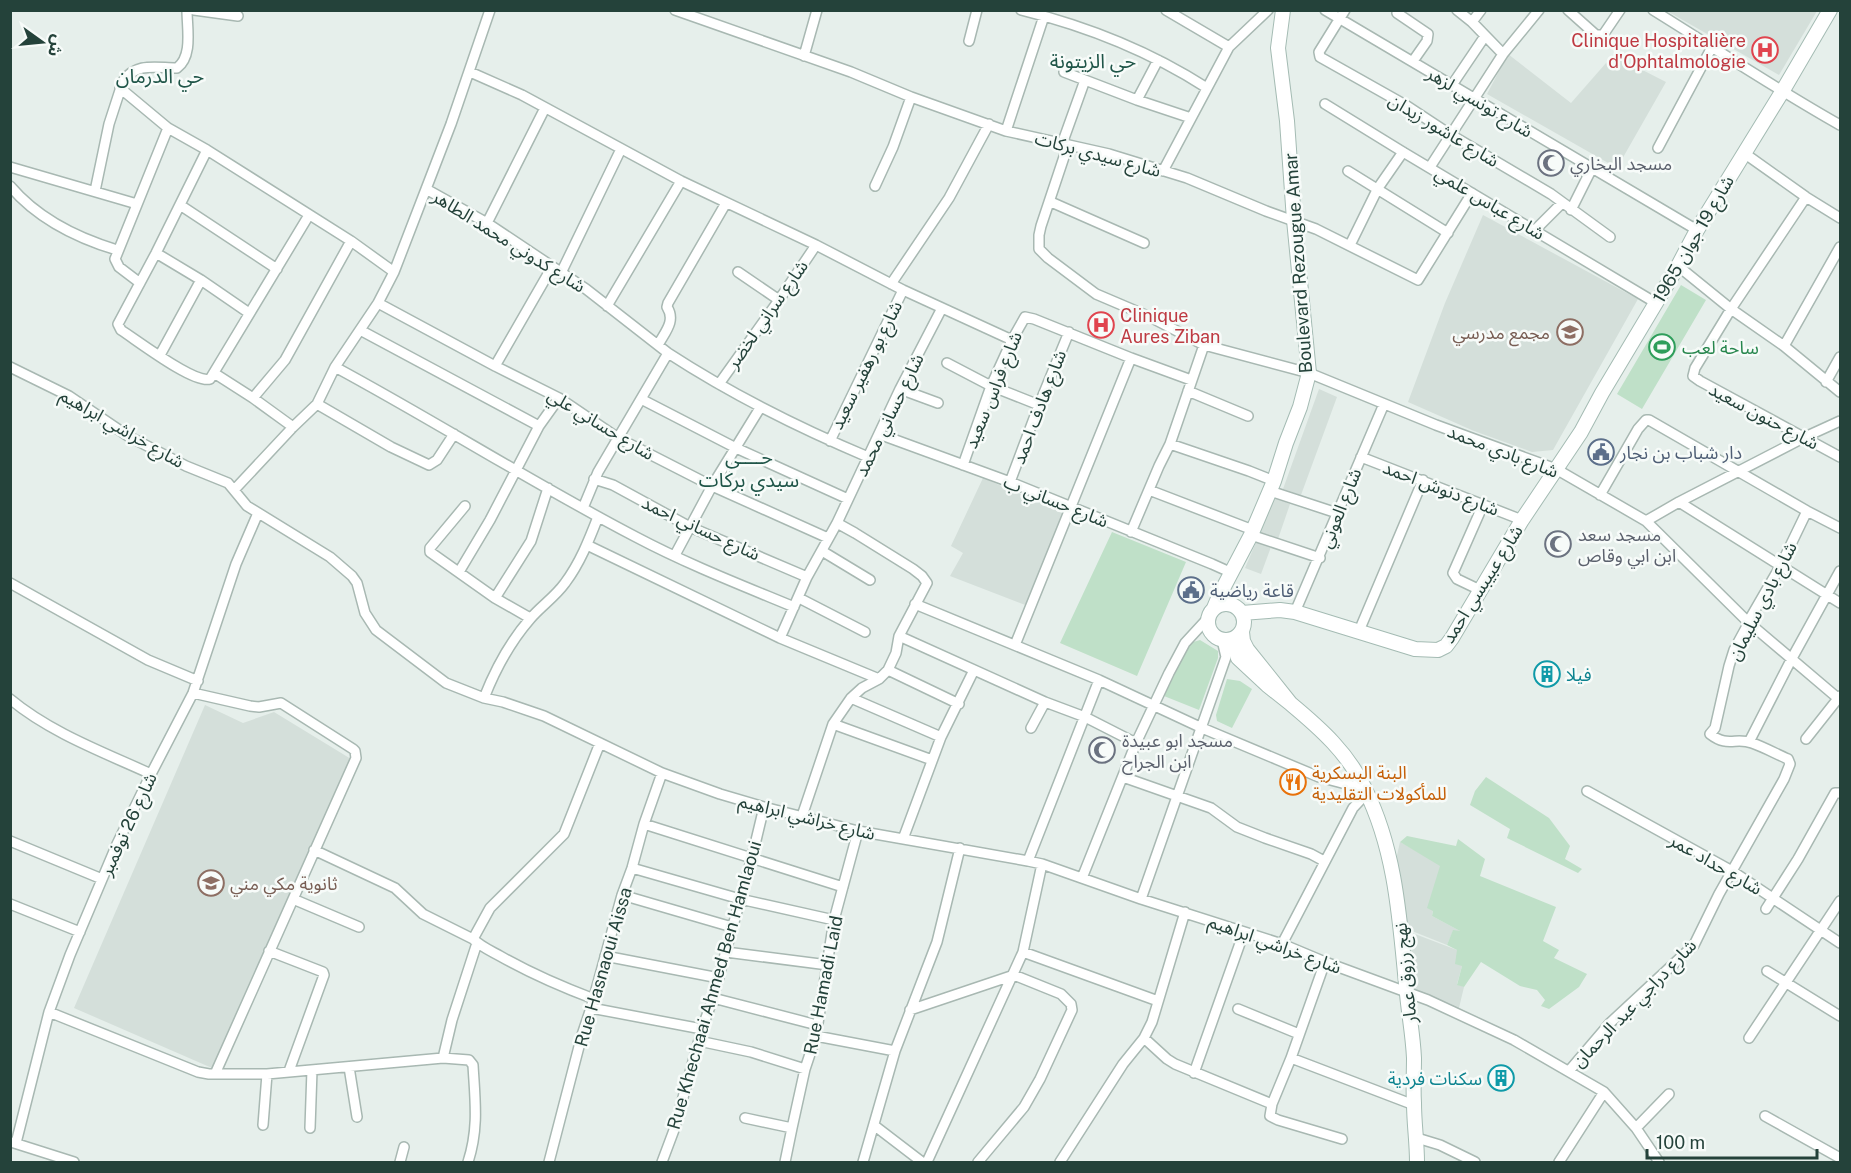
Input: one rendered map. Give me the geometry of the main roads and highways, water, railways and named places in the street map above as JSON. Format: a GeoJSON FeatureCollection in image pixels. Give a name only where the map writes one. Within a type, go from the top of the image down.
{"type":"FeatureCollection","features":[{"type":"Feature","properties":{"kind":"main road","name":"Boulevard Rezougue Amar"},"geometry":{"type":"LineString","coordinates":[[1211,613],[1252,533],[1272,486],[1300,407],[1309,373],[1287,121],[1278,48],[1283,10]]}},
{"type":"Feature","properties":{"kind":"main road","name":"شارع 19 جوان 1965"},"geometry":{"type":"LineString","coordinates":[[1556,468],[1581,432],[1697,230],[1830,10]]}},
{"type":"Feature","properties":{"kind":"main road","name":"شارع عبيبسي احمد"},"geometry":{"type":"LineString","coordinates":[[1239,610],[1295,612],[1381,640],[1415,649],[1438,650],[1446,646],[1452,638],[1522,520],[1556,468]]}},
{"type":"Feature","properties":{"kind":"main road"},"geometry":{"type":"LineString","coordinates":[[1232,573],[1230,591],[1239,610],[1244,622],[1232,637],[1212,634],[1209,630],[1211,613],[1225,604],[1239,610]]}},
{"type":"Feature","properties":{"kind":"main road","name":"نهج رزوق عمار"},"geometry":{"type":"LineString","coordinates":[[1232,637],[1238,658],[1325,732],[1349,761],[1366,791],[1386,842],[1397,897],[1414,1057],[1416,1162]]}},
{"type":"Feature","properties":{"kind":"place","name":"Clinique Hospitalière d'Ophtalmologie"},"geometry":{"type":"Point","coordinates":[1765,50]}},
{"type":"Feature","properties":{"kind":"place","name":"مسجد البخاري"},"geometry":{"type":"Point","coordinates":[1551,163]}},
{"type":"Feature","properties":{"kind":"place","name":"Clinique Aures Ziban"},"geometry":{"type":"Point","coordinates":[1101,325]}},
{"type":"Feature","properties":{"kind":"place","name":"مجمع مدرسي"},"geometry":{"type":"Point","coordinates":[1570,332]}},
{"type":"Feature","properties":{"kind":"place","name":"ساحة لعب"},"geometry":{"type":"Point","coordinates":[1662,347]}},
{"type":"Feature","properties":{"kind":"place","name":"دار شباب بن نجار"},"geometry":{"type":"Point","coordinates":[1601,452]}},
{"type":"Feature","properties":{"kind":"place","name":"مسجد سعد ابن ابي وقاص"},"geometry":{"type":"Point","coordinates":[1558,544]}},
{"type":"Feature","properties":{"kind":"place","name":"قاعة رياضية"},"geometry":{"type":"Point","coordinates":[1191,590]}},
{"type":"Feature","properties":{"kind":"place","name":"فيلا"},"geometry":{"type":"Point","coordinates":[1547,674]}},
{"type":"Feature","properties":{"kind":"place","name":"مسجد ابو عبيدة ابن الجراح"},"geometry":{"type":"Point","coordinates":[1102,750]}},
{"type":"Feature","properties":{"kind":"place","name":"البنة البسكرية للمأكولات التقليدية"},"geometry":{"type":"Point","coordinates":[1293,782]}},
{"type":"Feature","properties":{"kind":"place","name":"ثانوية مكي مني"},"geometry":{"type":"Point","coordinates":[211,883]}},
{"type":"Feature","properties":{"kind":"place","name":"سكنات فردية"},"geometry":{"type":"Point","coordinates":[1501,1078]}},
{"type":"Feature","properties":{"kind":"district","name":"حي الزيتونة"},"geometry":{"type":"Point","coordinates":[1093,61]}},
{"type":"Feature","properties":{"kind":"district","name":"حي الدرمان"},"geometry":{"type":"Point","coordinates":[160,76]}},
{"type":"Feature","properties":{"kind":"district","name":"حــــي سيدي بركات"},"geometry":{"type":"Point","coordinates":[749,468]}}]}
